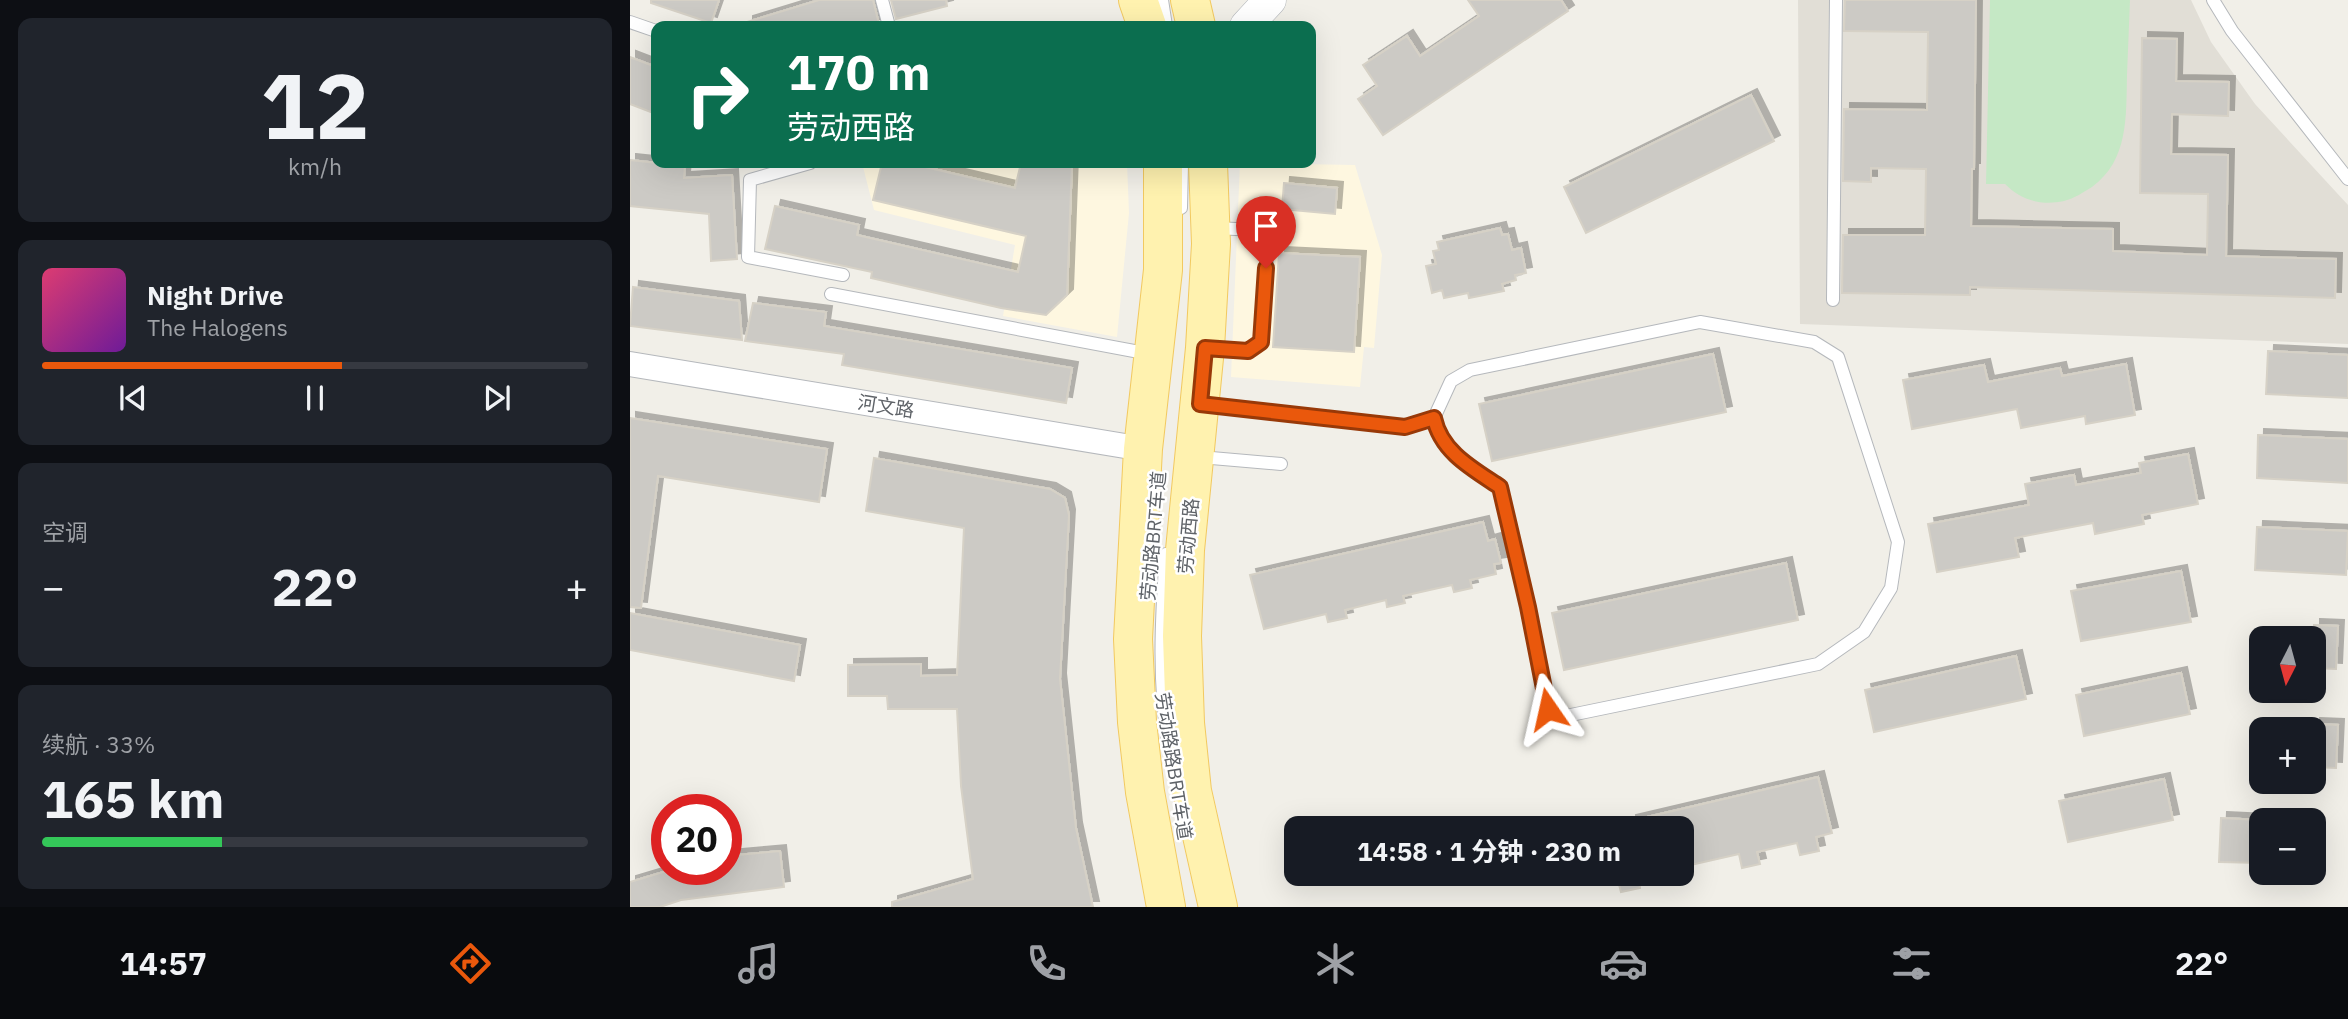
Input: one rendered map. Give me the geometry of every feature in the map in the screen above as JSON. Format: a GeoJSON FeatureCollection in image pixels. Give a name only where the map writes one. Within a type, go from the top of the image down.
{"type":"FeatureCollection","features":[{"type":"Feature","properties":{"kind":"main road"},"geometry":{"type":"LineString","coordinates":[[1138,0],[1145,21]]}},
{"type":"Feature","properties":{"kind":"main road"},"geometry":{"type":"LineString","coordinates":[[1190,0],[1195,21]]}},
{"type":"Feature","properties":{"kind":"main road"},"geometry":{"type":"LineString","coordinates":[[1163,168],[1163,270],[1143,449],[1134,653],[1146,792],[1167,907]]}},
{"type":"Feature","properties":{"kind":"main road","name":"劳动西路"},"geometry":{"type":"LineString","coordinates":[[1207,168],[1195,219],[1205,348],[1185,550],[1182,636],[1185,723],[1192,792],[1218,907]]}},
{"type":"Feature","properties":{"kind":"street"},"geometry":{"type":"LineString","coordinates":[[1251,21],[1270,0]]}},
{"type":"Feature","properties":{"kind":"street","name":"河文路"},"geometry":{"type":"LineString","coordinates":[[630,363],[1143,449]]}},
{"type":"Feature","properties":{"kind":"lane"},"geometry":{"type":"LineString","coordinates":[[881,0],[887,21]]}},
{"type":"Feature","properties":{"kind":"lane"},"geometry":{"type":"LineString","coordinates":[[1162,0],[1166,21]]}},
{"type":"Feature","properties":{"kind":"lane"},"geometry":{"type":"LineString","coordinates":[[1173,0],[1178,21]]}},
{"type":"Feature","properties":{"kind":"lane"},"geometry":{"type":"LineString","coordinates":[[1833,300],[1836,0]]}},
{"type":"Feature","properties":{"kind":"lane"},"geometry":{"type":"LineString","coordinates":[[2213,0],[2232,31],[2348,179]]}},
{"type":"Feature","properties":{"kind":"lane"},"geometry":{"type":"LineString","coordinates":[[630,22],[651,29]]}},
{"type":"Feature","properties":{"kind":"lane"},"geometry":{"type":"LineString","coordinates":[[792,168],[750,180],[748,257],[844,275]]}},
{"type":"Feature","properties":{"kind":"lane"},"geometry":{"type":"LineString","coordinates":[[1183,168],[1195,219]]}},
{"type":"Feature","properties":{"kind":"lane"},"geometry":{"type":"LineString","coordinates":[[1193,168],[1195,219]]}},
{"type":"Feature","properties":{"kind":"lane"},"geometry":{"type":"LineString","coordinates":[[1195,219],[1257,230],[1268,244],[1261,342],[1248,351],[1205,348]]}},
{"type":"Feature","properties":{"kind":"lane"},"geometry":{"type":"LineString","coordinates":[[831,294],[1153,354]]}},
{"type":"Feature","properties":{"kind":"lane"},"geometry":{"type":"LineString","coordinates":[[1200,404],[1405,427],[1434,418],[1451,381],[1470,370],[1700,321],[1814,342],[1838,357],[1898,542],[1891,588],[1864,632],[1818,664],[1566,716],[1548,709],[1500,487],[1448,448],[1437,430],[1434,418]]}},
{"type":"Feature","properties":{"kind":"lane"},"geometry":{"type":"LineString","coordinates":[[1196,457],[1281,464]]}},
{"type":"Feature","properties":{"kind":"lane","name":"劳动路BRT车道"},"geometry":{"type":"LineString","coordinates":[[1147,635],[1147,580],[1151,538]]}},
{"type":"Feature","properties":{"kind":"lane","name":"劳动路路BRT车道"},"geometry":{"type":"LineString","coordinates":[[1167,542],[1160,655],[1163,711],[1171,760]]}},
{"type":"Feature","properties":{"kind":"lane"},"geometry":{"type":"LineString","coordinates":[[1147,649],[1149,689]]}},
{"type":"Feature","properties":{"kind":"lane"},"geometry":{"type":"LineString","coordinates":[[1153,740],[1157,779]]}},
{"type":"Feature","properties":{"kind":"shaded area"},"geometry":{"type":"Polygon","coordinates":[[[1798,0],[2191,0],[2211,42],[2255,104],[2348,205],[2348,344],[1800,324],[1798,0]]]}},
{"type":"Feature","properties":{"kind":"shaded area"},"geometry":{"type":"Polygon","coordinates":[[[1355,165],[1382,255],[1374,348],[1364,347],[1360,387],[1231,377],[1240,168],[1355,165]]]}},
{"type":"Feature","properties":{"kind":"shaded area"},"geometry":{"type":"Polygon","coordinates":[[[863,168],[1127,168],[1129,213],[1117,337],[1003,316],[1015,245],[874,210],[863,168]]]}},
{"type":"Feature","properties":{"kind":"green space"},"geometry":{"type":"Polygon","coordinates":[[[1990,0],[2130,0],[2125,121],[2119,151],[2104,176],[2092,187],[2072,198],[2039,202],[2025,198],[2005,184],[1986,184],[1990,0]]]}},
{"type":"Feature","properties":{"kind":"building"},"geometry":{"type":"Polygon","coordinates":[[[651,0],[719,0],[712,21],[651,3],[651,0]]]}},
{"type":"Feature","properties":{"kind":"building"},"geometry":{"type":"Polygon","coordinates":[[[819,0],[873,0],[878,21],[750,21],[819,0]]]}},
{"type":"Feature","properties":{"kind":"building"},"geometry":{"type":"Polygon","coordinates":[[[891,0],[946,0],[947,6],[896,19],[891,0]]]}},
{"type":"Feature","properties":{"kind":"building"},"geometry":{"type":"Polygon","coordinates":[[[1468,0],[1561,0],[1568,11],[1383,135],[1358,99],[1377,86],[1363,65],[1407,36],[1420,56],[1479,16],[1468,0]]]}},
{"type":"Feature","properties":{"kind":"building"},"geometry":{"type":"Polygon","coordinates":[[[1845,0],[1976,0],[1971,226],[2113,229],[2113,251],[2207,255],[2208,194],[2140,193],[2142,38],[2177,39],[2176,81],[2229,82],[2228,116],[2172,114],[2171,154],[2228,155],[2226,256],[2336,259],[2335,298],[1970,287],[1970,295],[1842,293],[1843,235],[1925,235],[1926,169],[1871,168],[1871,182],[1843,181],[1844,109],[1927,110],[1928,32],[1844,31],[1845,0]]]}},
{"type":"Feature","properties":{"kind":"building"},"geometry":{"type":"Polygon","coordinates":[[[630,57],[651,65],[651,112],[630,104],[630,57]]]}},
{"type":"Feature","properties":{"kind":"building"},"geometry":{"type":"Polygon","coordinates":[[[1751,95],[1774,141],[1586,233],[1564,187],[1751,95]]]}},
{"type":"Feature","properties":{"kind":"building"},"geometry":{"type":"Polygon","coordinates":[[[630,160],[651,162],[651,168],[685,168],[684,178],[732,175],[737,259],[711,261],[709,214],[630,206],[630,160]]]}},
{"type":"Feature","properties":{"kind":"building"},"geometry":{"type":"Polygon","coordinates":[[[881,168],[929,168],[1015,188],[1020,168],[1072,168],[1067,295],[1046,315],[1001,308],[871,278],[872,272],[765,249],[775,206],[859,225],[857,235],[1018,272],[1026,236],[873,200],[881,168]]]}},
{"type":"Feature","properties":{"kind":"building"},"geometry":{"type":"Polygon","coordinates":[[[1284,183],[1337,188],[1335,214],[1282,209],[1284,183]]]}},
{"type":"Feature","properties":{"kind":"building"},"geometry":{"type":"Polygon","coordinates":[[[1500,228],[1502,235],[1508,234],[1512,250],[1521,248],[1526,273],[1515,275],[1516,280],[1502,284],[1504,291],[1469,298],[1468,293],[1444,298],[1442,290],[1432,293],[1426,266],[1436,264],[1433,251],[1439,250],[1437,242],[1500,228]]]}},
{"type":"Feature","properties":{"kind":"building"},"geometry":{"type":"Polygon","coordinates":[[[1279,253],[1360,257],[1354,352],[1273,347],[1279,253]]]}},
{"type":"Feature","properties":{"kind":"building"},"geometry":{"type":"Polygon","coordinates":[[[633,287],[739,301],[742,340],[630,326],[633,287]]]}},
{"type":"Feature","properties":{"kind":"building"},"geometry":{"type":"Polygon","coordinates":[[[753,303],[826,312],[824,326],[1072,368],[1066,403],[842,365],[844,354],[745,341],[753,303]]]}},
{"type":"Feature","properties":{"kind":"building"},"geometry":{"type":"Polygon","coordinates":[[[2268,351],[2348,355],[2348,398],[2266,394],[2268,351]]]}},
{"type":"Feature","properties":{"kind":"building"},"geometry":{"type":"Polygon","coordinates":[[[1713,354],[1726,412],[1492,461],[1479,404],[1713,354]]]}},
{"type":"Feature","properties":{"kind":"building"},"geometry":{"type":"Polygon","coordinates":[[[2126,364],[2135,415],[2086,424],[2085,416],[2021,428],[2017,409],[1912,429],[1903,380],[1984,365],[1988,382],[2060,368],[2062,376],[2126,364]]]}},
{"type":"Feature","properties":{"kind":"building"},"geometry":{"type":"Polygon","coordinates":[[[630,418],[827,449],[819,502],[658,476],[641,608],[630,607],[630,418]]]}},
{"type":"Feature","properties":{"kind":"building"},"geometry":{"type":"Polygon","coordinates":[[[2258,435],[2348,439],[2348,483],[2257,478],[2258,435]]]}},
{"type":"Feature","properties":{"kind":"building"},"geometry":{"type":"Polygon","coordinates":[[[2188,454],[2198,504],[2142,515],[2144,524],[2095,534],[2093,523],[2015,538],[2019,557],[1937,572],[1928,524],[2029,505],[2025,484],[2074,475],[2076,485],[2141,473],[2139,463],[2188,454]]]}},
{"type":"Feature","properties":{"kind":"building"},"geometry":{"type":"Polygon","coordinates":[[[874,458],[1050,489],[1065,498],[1069,515],[1060,679],[1076,828],[1093,907],[892,907],[892,902],[973,879],[961,786],[957,709],[888,709],[887,696],[848,696],[848,665],[921,664],[921,676],[957,675],[964,528],[866,511],[874,458]]]}},
{"type":"Feature","properties":{"kind":"building"},"geometry":{"type":"Polygon","coordinates":[[[1483,522],[1488,541],[1495,539],[1501,563],[1494,564],[1496,574],[1470,580],[1472,588],[1454,592],[1452,585],[1403,596],[1405,603],[1387,607],[1386,600],[1345,610],[1347,618],[1328,622],[1326,614],[1264,629],[1250,575],[1483,522]]]}},
{"type":"Feature","properties":{"kind":"building"},"geometry":{"type":"Polygon","coordinates":[[[2257,527],[2348,531],[2346,575],[2255,570],[2257,527]]]}},
{"type":"Feature","properties":{"kind":"building"},"geometry":{"type":"Polygon","coordinates":[[[1786,563],[1798,620],[1564,670],[1552,613],[1786,563]]]}},
{"type":"Feature","properties":{"kind":"building"},"geometry":{"type":"Polygon","coordinates":[[[2181,571],[2191,622],[2081,641],[2071,591],[2181,571]]]}},
{"type":"Feature","properties":{"kind":"building"},"geometry":{"type":"Polygon","coordinates":[[[630,613],[800,645],[794,681],[630,650],[630,613]]]}},
{"type":"Feature","properties":{"kind":"building"},"geometry":{"type":"Polygon","coordinates":[[[2314,625],[2338,626],[2336,669],[2326,669],[2326,626],[2314,625]]]}},
{"type":"Feature","properties":{"kind":"building"},"geometry":{"type":"Polygon","coordinates":[[[2016,656],[2026,699],[1874,732],[1865,690],[2016,656]]]}},
{"type":"Feature","properties":{"kind":"building"},"geometry":{"type":"Polygon","coordinates":[[[2181,673],[2190,714],[2084,736],[2076,695],[2181,673]]]}},
{"type":"Feature","properties":{"kind":"building"},"geometry":{"type":"Polygon","coordinates":[[[2326,724],[2338,725],[2336,768],[2326,768],[2326,724]]]}},
{"type":"Feature","properties":{"kind":"building"},"geometry":{"type":"Polygon","coordinates":[[[1818,777],[1832,833],[1816,837],[1819,851],[1800,855],[1797,843],[1757,852],[1760,864],[1742,868],[1739,854],[1694,864],[1694,816],[1651,816],[1818,777]]]}},
{"type":"Feature","properties":{"kind":"building"},"geometry":{"type":"Polygon","coordinates":[[[2164,779],[2173,820],[2068,842],[2059,801],[2164,779]]]}},
{"type":"Feature","properties":{"kind":"building"},"geometry":{"type":"Polygon","coordinates":[[[2221,818],[2249,819],[2249,863],[2219,862],[2221,818]]]}},
{"type":"Feature","properties":{"kind":"building"},"geometry":{"type":"Polygon","coordinates":[[[780,851],[784,887],[681,900],[660,907],[630,907],[630,882],[651,876],[651,885],[742,885],[742,855],[780,851]]]}},
{"type":"Feature","properties":{"kind":"building"},"geometry":{"type":"Polygon","coordinates":[[[1619,886],[1640,886],[1640,888],[1621,892],[1619,886]]]}},
{"type":"Feature","properties":{"kind":"route"},"geometry":{"type":"LineString","coordinates":[[1266,268],[1261,342],[1248,351],[1205,348],[1200,404],[1405,427],[1434,418],[1437,430],[1448,448],[1500,487],[1548,709]]}}]}
